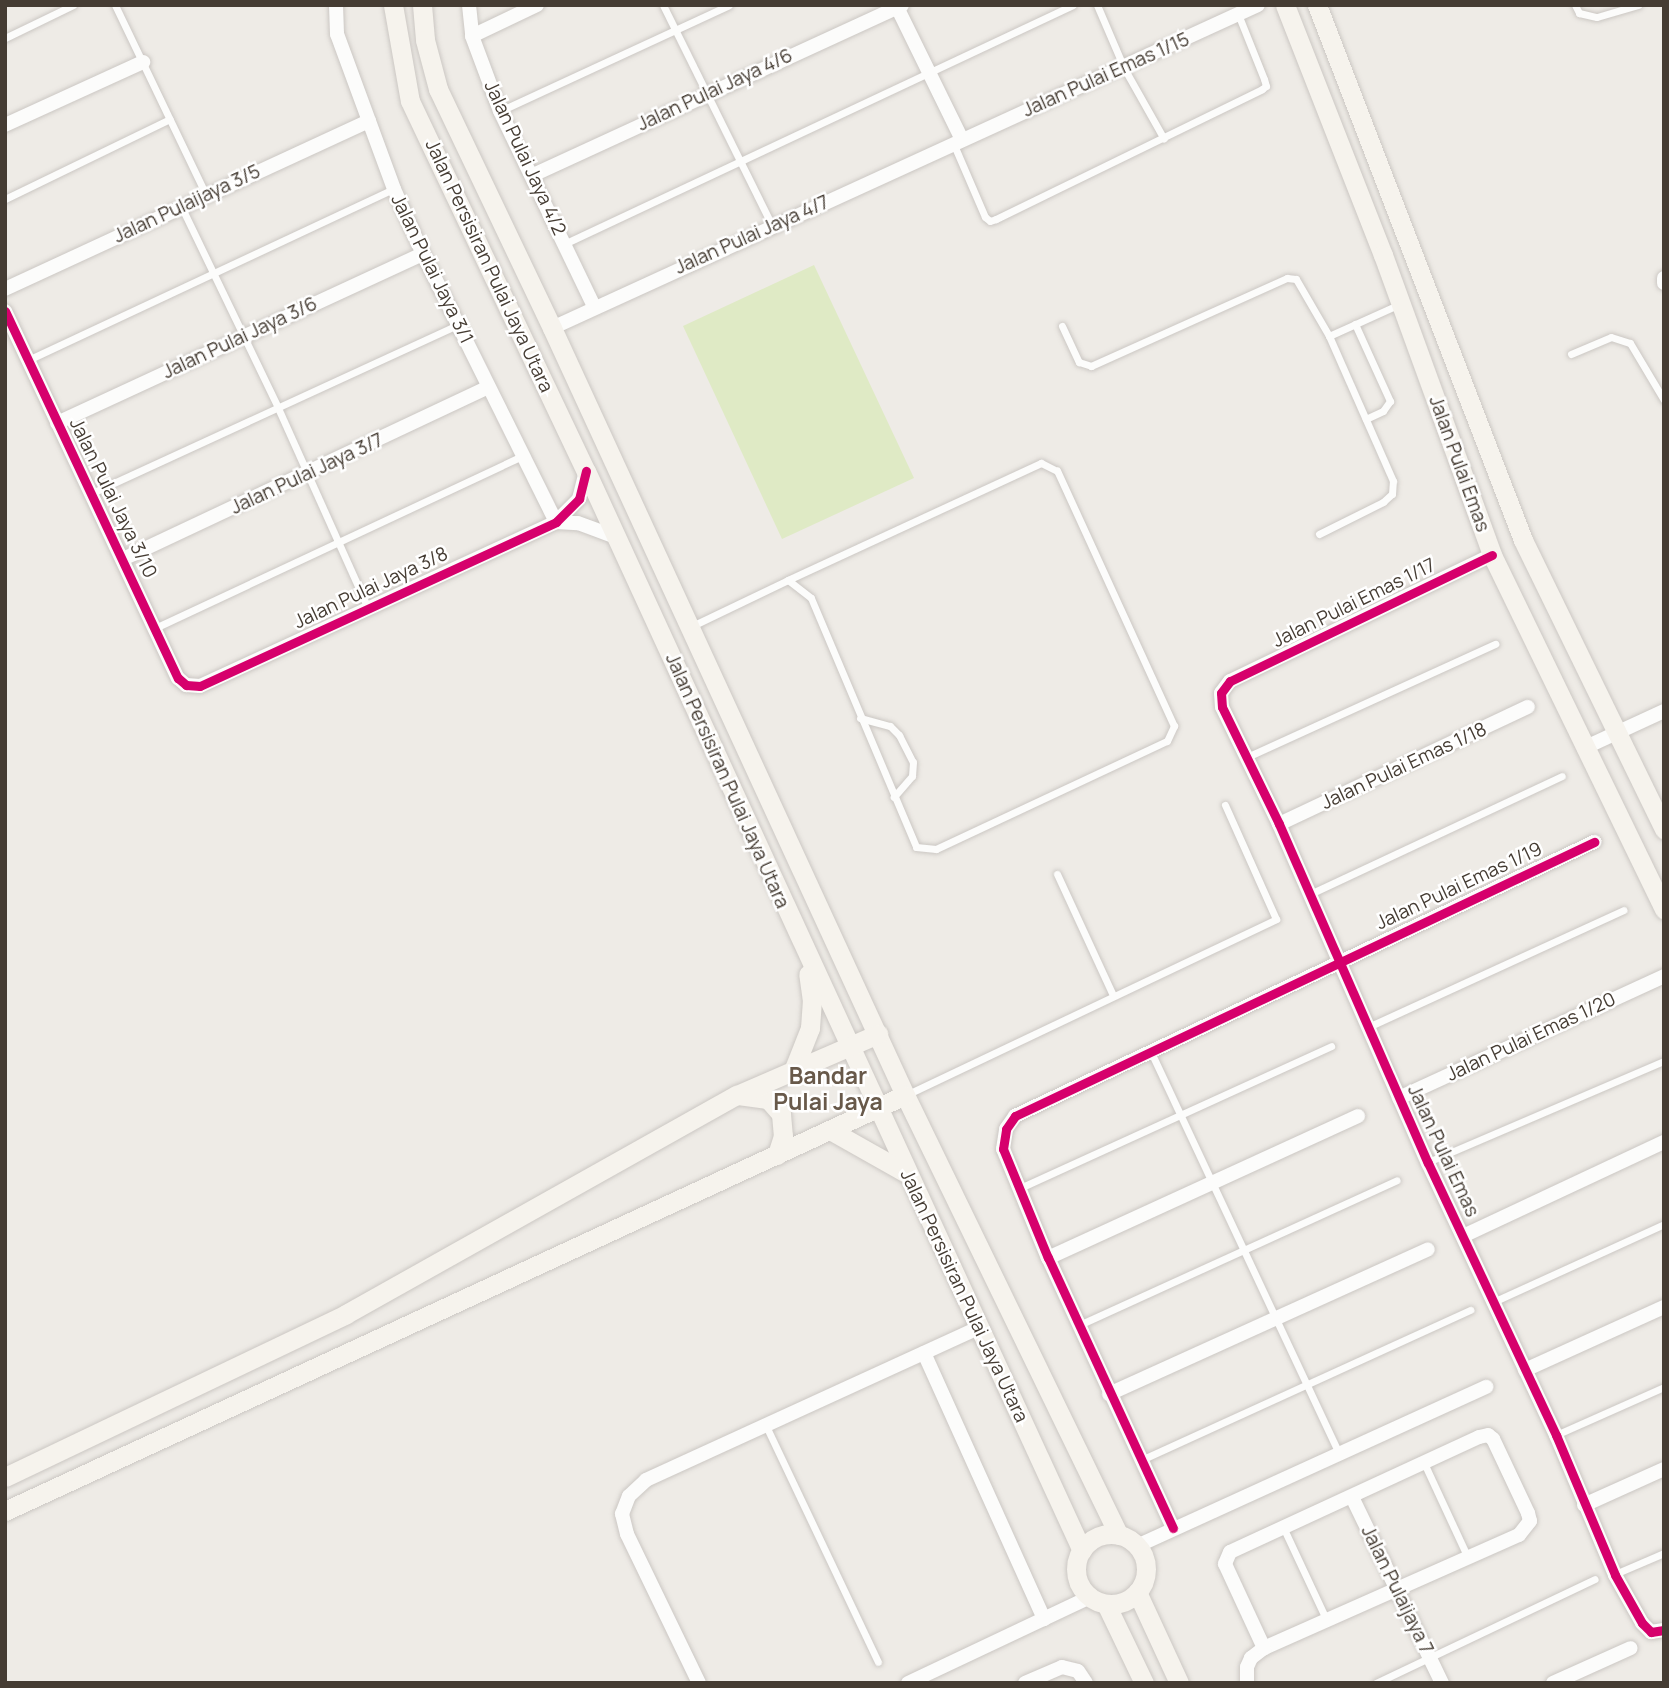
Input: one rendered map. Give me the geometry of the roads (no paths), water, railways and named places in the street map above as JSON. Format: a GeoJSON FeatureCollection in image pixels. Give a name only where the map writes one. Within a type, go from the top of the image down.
{"type":"FeatureCollection","features":[{"type":"Feature","properties":{"kind":"main road","name":"Jalan Persisiran Pulai Jaya Utara"},"geometry":{"type":"LineString","coordinates":[[393,5],[410,101],[586,471],[876,1109],[980,1327],[1082,1551]]}},
{"type":"Feature","properties":{"kind":"main road","name":"Jalan Persisiran Pulai Jaya Utara"},"geometry":{"type":"LineString","coordinates":[[422,5],[425,40],[438,89],[552,328],[905,1095],[1119,1535]]}},
{"type":"Feature","properties":{"kind":"main road","name":"Jalan Pulai Emas"},"geometry":{"type":"LineString","coordinates":[[1285,5],[1401,304],[1492,555],[1664,909]]}},
{"type":"Feature","properties":{"kind":"main road","name":"Jalan Pulai Emas"},"geometry":{"type":"LineString","coordinates":[[1317,5],[1523,540],[1664,829]]}},
{"type":"Feature","properties":{"kind":"main road"},"geometry":{"type":"LineString","coordinates":[[793,1071],[810,1028],[812,1001],[805,953]]}},
{"type":"Feature","properties":{"kind":"main road"},"geometry":{"type":"LineString","coordinates":[[5,1477],[346,1314],[737,1095],[878,1034]]}},
{"type":"Feature","properties":{"kind":"main road"},"geometry":{"type":"LineString","coordinates":[[737,1095],[768,1099],[781,1114],[782,1136],[777,1155]]}},
{"type":"Feature","properties":{"kind":"main road"},"geometry":{"type":"LineString","coordinates":[[5,1511],[905,1095]]}},
{"type":"Feature","properties":{"kind":"main road"},"geometry":{"type":"LineString","coordinates":[[830,1130],[906,1173]]}},
{"type":"Feature","properties":{"kind":"main road"},"geometry":{"type":"LineString","coordinates":[[1098,1600],[1126,1600],[1137,1592],[1146,1569],[1137,1546],[1119,1535],[1098,1537],[1082,1551],[1076,1564],[1077,1579],[1098,1600],[1144,1683]]}},
{"type":"Feature","properties":{"kind":"main road"},"geometry":{"type":"LineString","coordinates":[[1137,1592],[1179,1683]]}},
{"type":"Feature","properties":{"kind":"street","name":"Jalan Pulai Jaya 3/1"},"geometry":{"type":"LineString","coordinates":[[336,5],[337,34],[394,189],[423,254],[556,522]]}},
{"type":"Feature","properties":{"kind":"street","name":"Jalan Pulai Jaya 4/2"},"geometry":{"type":"LineString","coordinates":[[469,5],[472,36],[500,111],[594,306]]}},
{"type":"Feature","properties":{"kind":"street"},"geometry":{"type":"LineString","coordinates":[[472,36],[537,5]]}},
{"type":"Feature","properties":{"kind":"street","name":"Jalan Pulai Emas 1/15"},"geometry":{"type":"LineString","coordinates":[[958,142],[1258,5]]}},
{"type":"Feature","properties":{"kind":"street"},"geometry":{"type":"LineString","coordinates":[[898,6],[958,142]]}},
{"type":"Feature","properties":{"kind":"street","name":"Jalan Pulai Jaya 4/6"},"geometry":{"type":"LineString","coordinates":[[533,175],[898,6]]}},
{"type":"Feature","properties":{"kind":"street"},"geometry":{"type":"LineString","coordinates":[[5,125],[143,62]]}},
{"type":"Feature","properties":{"kind":"street","name":"Jalan Pulaijaya 3/5"},"geometry":{"type":"LineString","coordinates":[[5,289],[369,121]]}},
{"type":"Feature","properties":{"kind":"street","name":"Jalan Pulai Jaya 4/7"},"geometry":{"type":"LineString","coordinates":[[552,328],[594,306],[958,142]]}},
{"type":"Feature","properties":{"kind":"street","name":"Jalan Pulai Jaya 3/6"},"geometry":{"type":"LineString","coordinates":[[57,423],[423,254]]}},
{"type":"Feature","properties":{"kind":"street","name":"Jalan Pulai Jaya 3/10"},"geometry":{"type":"LineString","coordinates":[[5,311],[178,678],[186,685],[200,686]]}},
{"type":"Feature","properties":{"kind":"street","name":"Jalan Pulai Jaya 3/7"},"geometry":{"type":"LineString","coordinates":[[124,559],[489,387]]}},
{"type":"Feature","properties":{"kind":"street"},"geometry":{"type":"LineString","coordinates":[[556,522],[579,499],[586,471]]}},
{"type":"Feature","properties":{"kind":"street"},"geometry":{"type":"LineString","coordinates":[[556,522],[578,523],[616,537]]}},
{"type":"Feature","properties":{"kind":"street","name":"Jalan Pulai Jaya 3/8"},"geometry":{"type":"LineString","coordinates":[[200,686],[556,522]]}},
{"type":"Feature","properties":{"kind":"street","name":"Jalan Pulai Emas 1/17"},"geometry":{"type":"LineString","coordinates":[[1230,681],[1492,555]]}},
{"type":"Feature","properties":{"kind":"street","name":"Jalan Pulai Emas"},"geometry":{"type":"LineString","coordinates":[[1230,681],[1221,693],[1222,707],[1279,824],[1428,1163],[1556,1435],[1615,1575],[1642,1623],[1657,1631]]}},
{"type":"Feature","properties":{"kind":"street","name":"Jalan Pulai Emas 1/18"},"geometry":{"type":"LineString","coordinates":[[1279,824],[1528,707]]}},
{"type":"Feature","properties":{"kind":"street"},"geometry":{"type":"LineString","coordinates":[[1584,748],[1664,711]]}},
{"type":"Feature","properties":{"kind":"street","name":"Jalan Pulai Emas 1/19"},"geometry":{"type":"LineString","coordinates":[[1019,1188],[1003,1149],[1003,1138],[1015,1116],[1594,842]]}},
{"type":"Feature","properties":{"kind":"street","name":"Jalan Pulai Emas 1/20"},"geometry":{"type":"LineString","coordinates":[[1399,1098],[1664,976]]}},
{"type":"Feature","properties":{"kind":"street"},"geometry":{"type":"LineString","coordinates":[[1048,1258],[1358,1116]]}},
{"type":"Feature","properties":{"kind":"street"},"geometry":{"type":"LineString","coordinates":[[1463,1236],[1664,1142]]}},
{"type":"Feature","properties":{"kind":"street"},"geometry":{"type":"LineString","coordinates":[[1019,1188],[1109,1394],[1173,1528]]}},
{"type":"Feature","properties":{"kind":"street"},"geometry":{"type":"LineString","coordinates":[[1109,1394],[1273,1317],[1428,1249]]}},
{"type":"Feature","properties":{"kind":"street"},"geometry":{"type":"LineString","coordinates":[[1525,1370],[1664,1307]]}},
{"type":"Feature","properties":{"kind":"street"},"geometry":{"type":"LineString","coordinates":[[699,1683],[626,1534],[622,1514],[629,1496],[646,1480],[980,1327]]}},
{"type":"Feature","properties":{"kind":"street"},"geometry":{"type":"LineString","coordinates":[[924,1353],[1045,1619]]}},
{"type":"Feature","properties":{"kind":"street"},"geometry":{"type":"LineString","coordinates":[[1137,1546],[1338,1452],[1486,1387]]}},
{"type":"Feature","properties":{"kind":"street"},"geometry":{"type":"LineString","coordinates":[[1247,1683],[1247,1667],[1251,1658],[1264,1648],[1328,1622],[1519,1535],[1530,1521],[1528,1513],[1497,1447],[1488,1435],[1423,1462],[1230,1552],[1224,1564],[1264,1648]]}},
{"type":"Feature","properties":{"kind":"street"},"geometry":{"type":"LineString","coordinates":[[1584,1505],[1664,1469]]}},
{"type":"Feature","properties":{"kind":"street","name":"Jalan Pulaijaya 7"},"geometry":{"type":"LineString","coordinates":[[1352,1497],[1399,1590],[1441,1683]]}},
{"type":"Feature","properties":{"kind":"street"},"geometry":{"type":"LineString","coordinates":[[908,1683],[1045,1619],[1098,1600]]}},
{"type":"Feature","properties":{"kind":"street"},"geometry":{"type":"LineString","coordinates":[[1553,1683],[1631,1647]]}},
{"type":"Feature","properties":{"kind":"street"},"geometry":{"type":"LineString","coordinates":[[1025,1683],[1062,1667],[1078,1671],[1086,1683]]}},
{"type":"Feature","properties":{"kind":"lane"},"geometry":{"type":"LineString","coordinates":[[5,38],[73,5]]}},
{"type":"Feature","properties":{"kind":"lane"},"geometry":{"type":"LineString","coordinates":[[116,5],[206,195]]}},
{"type":"Feature","properties":{"kind":"lane"},"geometry":{"type":"LineString","coordinates":[[663,5],[772,226]]}},
{"type":"Feature","properties":{"kind":"lane"},"geometry":{"type":"LineString","coordinates":[[500,111],[729,5]]}},
{"type":"Feature","properties":{"kind":"lane"},"geometry":{"type":"LineString","coordinates":[[564,244],[1073,5]]}},
{"type":"Feature","properties":{"kind":"lane"},"geometry":{"type":"LineString","coordinates":[[1097,5],[1124,68],[1164,139]]}},
{"type":"Feature","properties":{"kind":"lane"},"geometry":{"type":"LineString","coordinates":[[1575,5],[1579,13],[1597,16],[1638,5]]}},
{"type":"Feature","properties":{"kind":"lane"},"geometry":{"type":"LineString","coordinates":[[958,142],[990,221],[1164,139],[1266,86],[1238,15]]}},
{"type":"Feature","properties":{"kind":"lane"},"geometry":{"type":"LineString","coordinates":[[5,199],[170,120]]}},
{"type":"Feature","properties":{"kind":"lane"},"geometry":{"type":"LineString","coordinates":[[28,360],[394,189]]}},
{"type":"Feature","properties":{"kind":"lane"},"geometry":{"type":"LineString","coordinates":[[181,206],[278,408],[368,609]]}},
{"type":"Feature","properties":{"kind":"lane"},"geometry":{"type":"LineString","coordinates":[[1062,326],[1079,362],[1091,366],[1287,278],[1296,279],[1329,336],[1393,481],[1392,494],[1320,534]]}},
{"type":"Feature","properties":{"kind":"lane"},"geometry":{"type":"LineString","coordinates":[[1329,336],[1401,304]]}},
{"type":"Feature","properties":{"kind":"lane"},"geometry":{"type":"LineString","coordinates":[[92,493],[459,324]]}},
{"type":"Feature","properties":{"kind":"lane"},"geometry":{"type":"LineString","coordinates":[[1355,324],[1390,401],[1383,411],[1366,419]]}},
{"type":"Feature","properties":{"kind":"lane"},"geometry":{"type":"LineString","coordinates":[[1571,354],[1611,337],[1630,343],[1664,400]]}},
{"type":"Feature","properties":{"kind":"lane"},"geometry":{"type":"LineString","coordinates":[[155,628],[523,456]]}},
{"type":"Feature","properties":{"kind":"lane"},"geometry":{"type":"LineString","coordinates":[[690,627],[788,580],[1041,463],[1057,471],[1174,726],[1167,741],[936,849],[916,847],[811,598],[788,580]]}},
{"type":"Feature","properties":{"kind":"lane"},"geometry":{"type":"LineString","coordinates":[[1247,757],[1495,644]]}},
{"type":"Feature","properties":{"kind":"lane"},"geometry":{"type":"LineString","coordinates":[[860,718],[890,726],[899,735],[913,762],[912,776],[894,797]]}},
{"type":"Feature","properties":{"kind":"lane"},"geometry":{"type":"LineString","coordinates":[[1310,895],[1562,776]]}},
{"type":"Feature","properties":{"kind":"lane"},"geometry":{"type":"LineString","coordinates":[[905,1095],[1276,919],[1224,805]]}},
{"type":"Feature","properties":{"kind":"lane"},"geometry":{"type":"LineString","coordinates":[[1057,874],[1113,995]]}},
{"type":"Feature","properties":{"kind":"lane"},"geometry":{"type":"LineString","coordinates":[[1368,1027],[1623,910]]}},
{"type":"Feature","properties":{"kind":"lane"},"geometry":{"type":"LineString","coordinates":[[1019,1188],[1331,1046]]}},
{"type":"Feature","properties":{"kind":"lane"},"geometry":{"type":"LineString","coordinates":[[1150,1050],[1210,1184],[1338,1452]]}},
{"type":"Feature","properties":{"kind":"lane"},"geometry":{"type":"LineString","coordinates":[[1428,1163],[1664,1061]]}},
{"type":"Feature","properties":{"kind":"lane"},"geometry":{"type":"LineString","coordinates":[[1079,1325],[1397,1180]]}},
{"type":"Feature","properties":{"kind":"lane"},"geometry":{"type":"LineString","coordinates":[[1493,1303],[1664,1224]]}},
{"type":"Feature","properties":{"kind":"lane"},"geometry":{"type":"LineString","coordinates":[[1140,1460],[1470,1310]]}},
{"type":"Feature","properties":{"kind":"lane"},"geometry":{"type":"LineString","coordinates":[[1556,1435],[1664,1387]]}},
{"type":"Feature","properties":{"kind":"lane"},"geometry":{"type":"LineString","coordinates":[[765,1426],[878,1662]]}},
{"type":"Feature","properties":{"kind":"lane"},"geometry":{"type":"LineString","coordinates":[[1423,1462],[1468,1558]]}},
{"type":"Feature","properties":{"kind":"lane"},"geometry":{"type":"LineString","coordinates":[[1283,1527],[1328,1622]]}},
{"type":"Feature","properties":{"kind":"lane"},"geometry":{"type":"LineString","coordinates":[[1615,1575],[1664,1553]]}},
{"type":"Feature","properties":{"kind":"lane"},"geometry":{"type":"LineString","coordinates":[[1377,1683],[1595,1579]]}},
{"type":"Feature","properties":{"kind":"district","name":"Bandar Pulai Jaya"},"geometry":{"type":"Point","coordinates":[828,1088]}}]}
